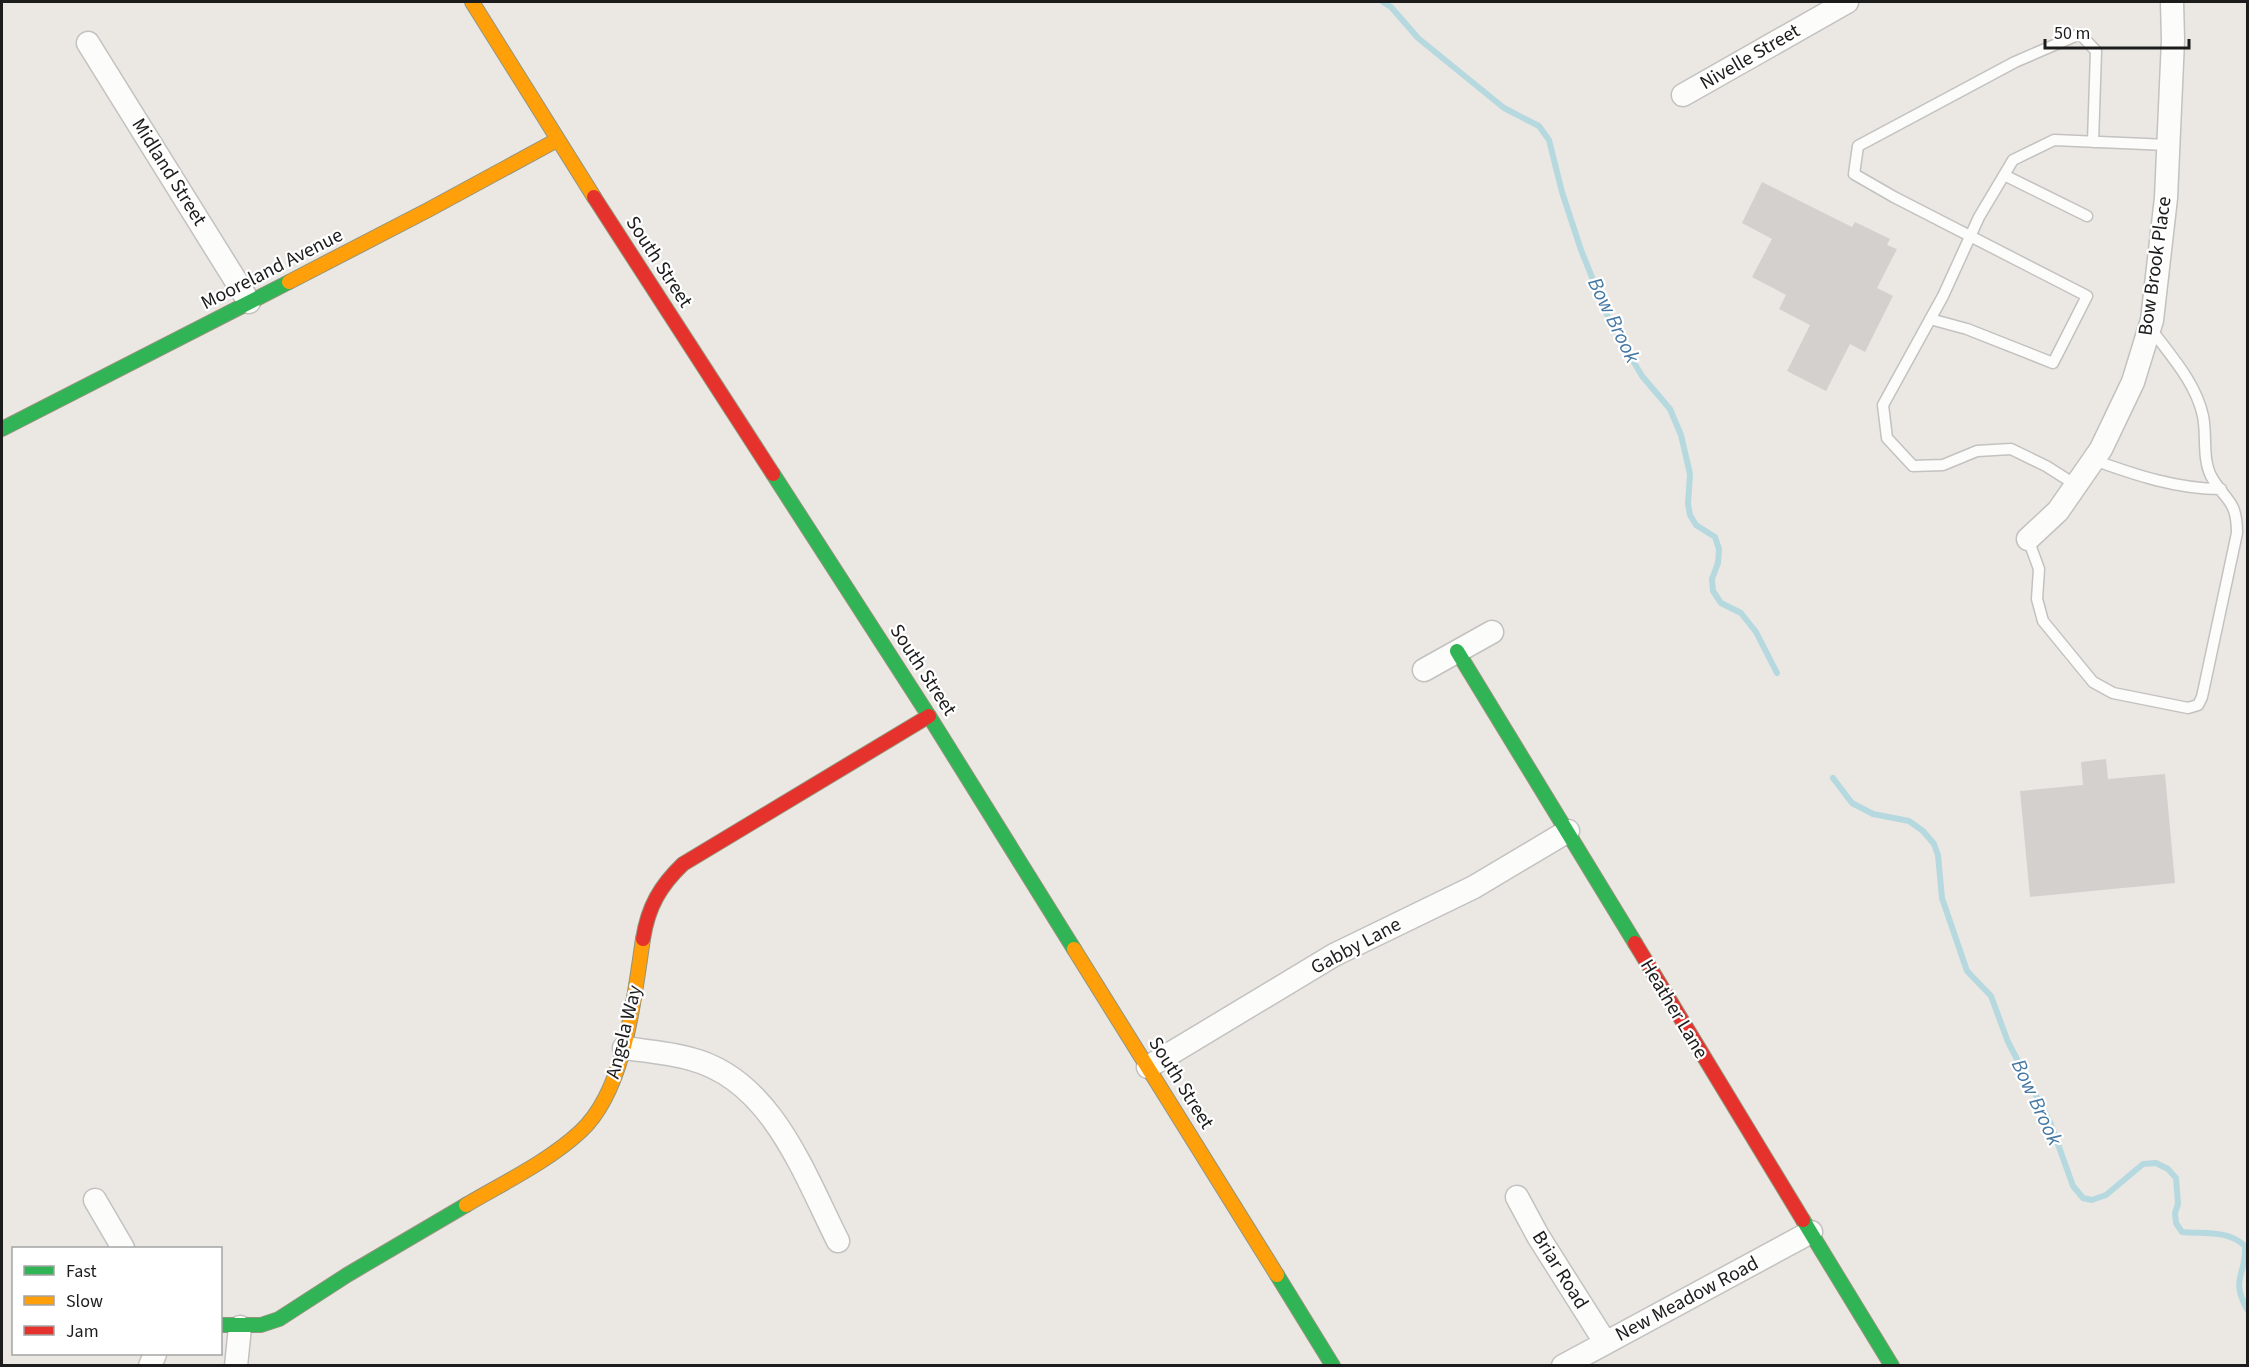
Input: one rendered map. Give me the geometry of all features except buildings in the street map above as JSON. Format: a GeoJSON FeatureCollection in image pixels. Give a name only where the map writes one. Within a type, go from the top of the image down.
{"type":"FeatureCollection","features":[{"type":"Feature","properties":{"kind":"street","name":"South Street"},"geometry":{"type":"LineString","coordinates":[[471,2],[557,140],[929,716],[1333,1365]]}},
{"type":"Feature","properties":{"kind":"street","name":"Nivelle Street"},"geometry":{"type":"LineString","coordinates":[[1683,95],[1847,2]]}},
{"type":"Feature","properties":{"kind":"street","name":"Bow Brook Place"},"geometry":{"type":"LineString","coordinates":[[2028,538],[2058,511],[2101,449],[2133,381],[2150,328],[2166,198],[2172,2]]}},
{"type":"Feature","properties":{"kind":"street","name":"Midland Street"},"geometry":{"type":"LineString","coordinates":[[88,43],[249,302]]}},
{"type":"Feature","properties":{"kind":"street","name":"Mooreland Avenue"},"geometry":{"type":"LineString","coordinates":[[2,429],[428,210],[557,140]]}},
{"type":"Feature","properties":{"kind":"street"},"geometry":{"type":"LineString","coordinates":[[1424,670],[1492,632]]}},
{"type":"Feature","properties":{"kind":"street","name":"Heather Lane"},"geometry":{"type":"LineString","coordinates":[[1457,651],[1892,1365]]}},
{"type":"Feature","properties":{"kind":"street","name":"Angela Way"},"geometry":{"type":"LineString","coordinates":[[236,1365],[230,1326],[261,1325],[279,1319],[347,1275],[545,1158],[581,1131],[596,1114],[611,1087],[624,1048],[646,921],[666,880],[683,864],[929,716]]}},
{"type":"Feature","properties":{"kind":"street","name":"Gabby Lane"},"geometry":{"type":"LineString","coordinates":[[1148,1067],[1334,955],[1474,887],[1568,831]]}},
{"type":"Feature","properties":{"kind":"street"},"geometry":{"type":"LineString","coordinates":[[624,1048],[693,1059],[725,1074],[751,1093],[770,1113],[788,1142],[838,1241]]}},
{"type":"Feature","properties":{"kind":"street","name":"Briar Road"},"geometry":{"type":"LineString","coordinates":[[1517,1197],[1538,1236],[1605,1342]]}},
{"type":"Feature","properties":{"kind":"street"},"geometry":{"type":"LineString","coordinates":[[94,1200],[122,1247]]}},
{"type":"Feature","properties":{"kind":"street","name":"New Meadow Road"},"geometry":{"type":"LineString","coordinates":[[1563,1365],[1765,1259],[1811,1232]]}},
{"type":"Feature","properties":{"kind":"lane"},"geometry":{"type":"LineString","coordinates":[[1930,319],[1967,329],[2054,363],[2087,296],[1970,237],[1854,174],[1858,146],[2015,62],[2080,34],[2096,51],[2093,142]]}},
{"type":"Feature","properties":{"kind":"lane"},"geometry":{"type":"LineString","coordinates":[[2076,485],[2012,448],[1977,451],[1943,465],[1913,466],[1887,438],[1883,405],[1930,319],[1970,237],[2013,160],[2054,140],[2168,145]]}},
{"type":"Feature","properties":{"kind":"lane"},"geometry":{"type":"LineString","coordinates":[[2004,175],[2087,216]]}},
{"type":"Feature","properties":{"kind":"lane"},"geometry":{"type":"LineString","coordinates":[[2028,538],[2039,569],[2037,599],[2043,621],[2093,682],[2113,693],[2188,708],[2198,705],[2202,697],[2236,533],[2237,518],[2229,498],[2211,475],[2207,462],[2203,417],[2197,397],[2184,374],[2150,328]]}},
{"type":"Feature","properties":{"kind":"lane"},"geometry":{"type":"LineString","coordinates":[[2094,460],[2124,471],[2183,486],[2221,489]]}},
{"type":"Feature","properties":{"kind":"waterway","name":"Bow Brook"},"geometry":{"type":"LineString","coordinates":[[1383,2],[1391,7],[1418,38],[1504,108],[1539,126],[1549,140],[1562,192],[1581,250],[1610,322],[1642,376],[1670,409],[1681,435],[1690,474],[1688,504],[1690,515],[1696,525],[1715,537],[1719,549],[1718,563],[1712,579],[1713,591],[1721,603],[1741,613],[1756,632],[1777,673]]}},
{"type":"Feature","properties":{"kind":"waterway","name":"Bow Brook"},"geometry":{"type":"LineString","coordinates":[[1833,778],[1852,803],[1873,814],[1909,821],[1923,831],[1934,844],[1938,855],[1942,898],[1967,971],[1991,996],[2008,1042],[2050,1122],[2073,1186],[2083,1198],[2092,1200],[2106,1195],[2143,1164],[2156,1163],[2168,1169],[2176,1178],[2178,1204],[2175,1213],[2176,1223],[2182,1232],[2224,1235],[2245,1246],[2239,1284],[2242,1300],[2248,1311]]}},
{"type":"Feature","properties":{"kind":"traffic: fast"},"geometry":{"type":"LineString","coordinates":[[2,429],[289,282]]}},
{"type":"Feature","properties":{"kind":"traffic: fast"},"geometry":{"type":"LineString","coordinates":[[773,474],[929,716],[1074,949]]}},
{"type":"Feature","properties":{"kind":"traffic: fast"},"geometry":{"type":"LineString","coordinates":[[1457,651],[1635,943]]}},
{"type":"Feature","properties":{"kind":"traffic: fast"},"geometry":{"type":"LineString","coordinates":[[222,1325],[261,1325],[279,1319],[347,1275],[466,1205]]}},
{"type":"Feature","properties":{"kind":"traffic: fast"},"geometry":{"type":"LineString","coordinates":[[1803,1220],[1892,1366]]}},
{"type":"Feature","properties":{"kind":"traffic: fast"},"geometry":{"type":"LineString","coordinates":[[1277,1275],[1333,1366]]}},
{"type":"Feature","properties":{"kind":"traffic: slow"},"geometry":{"type":"LineString","coordinates":[[472,2],[594,197]]}},
{"type":"Feature","properties":{"kind":"traffic: slow"},"geometry":{"type":"LineString","coordinates":[[289,282],[557,140]]}},
{"type":"Feature","properties":{"kind":"traffic: slow"},"geometry":{"type":"LineString","coordinates":[[466,1205],[555,1152],[581,1131],[596,1113],[618,1067],[631,1014],[643,939]]}},
{"type":"Feature","properties":{"kind":"traffic: slow"},"geometry":{"type":"LineString","coordinates":[[1074,949],[1277,1275]]}},
{"type":"Feature","properties":{"kind":"traffic: jam"},"geometry":{"type":"LineString","coordinates":[[594,197],[773,474]]}},
{"type":"Feature","properties":{"kind":"traffic: jam"},"geometry":{"type":"LineString","coordinates":[[643,939],[648,917],[656,898],[683,864],[929,716]]}},
{"type":"Feature","properties":{"kind":"traffic: jam"},"geometry":{"type":"LineString","coordinates":[[1635,943],[1803,1220]]}}]}
